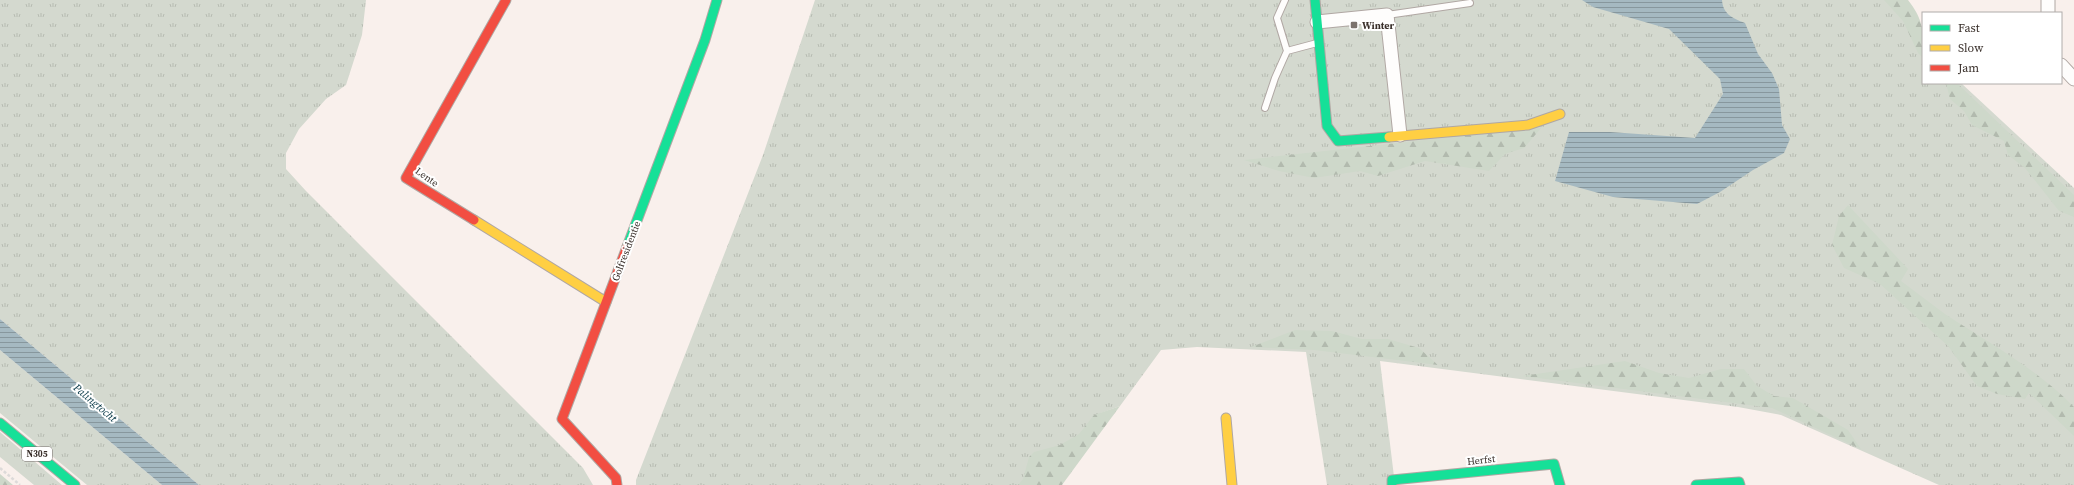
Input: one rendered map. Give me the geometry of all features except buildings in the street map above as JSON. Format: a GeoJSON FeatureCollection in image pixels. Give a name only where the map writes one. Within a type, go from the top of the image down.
{"type":"FeatureCollection","features":[{"type":"Feature","properties":{"kind":"main road","name":"Lente"},"geometry":{"type":"LineString","coordinates":[[506,0],[406,178],[606,302]]}},
{"type":"Feature","properties":{"kind":"main road","name":"Golfresidentie"},"geometry":{"type":"LineString","coordinates":[[617,485],[616,478],[562,419],[705,40],[717,0]]}},
{"type":"Feature","properties":{"kind":"main road"},"geometry":{"type":"LineString","coordinates":[[1315,0],[1327,126],[1338,141],[1528,125],[1560,114]]}},
{"type":"Feature","properties":{"kind":"main road"},"geometry":{"type":"LineString","coordinates":[[1226,418],[1232,485]]}},
{"type":"Feature","properties":{"kind":"main road","name":"N305"},"geometry":{"type":"LineString","coordinates":[[0,423],[75,485]]}},
{"type":"Feature","properties":{"kind":"main road","name":"Herfst"},"geometry":{"type":"LineString","coordinates":[[1392,485],[1392,480],[1554,464],[1560,485]]}},
{"type":"Feature","properties":{"kind":"main road"},"geometry":{"type":"LineString","coordinates":[[1696,485],[1739,482],[1740,485]]}},
{"type":"Feature","properties":{"kind":"street"},"geometry":{"type":"LineString","coordinates":[[2048,0],[2048,12]]}},
{"type":"Feature","properties":{"kind":"street"},"geometry":{"type":"LineString","coordinates":[[1317,22],[1387,15],[1400,135]]}},
{"type":"Feature","properties":{"kind":"street"},"geometry":{"type":"LineString","coordinates":[[2062,66],[2074,79]]}},
{"type":"Feature","properties":{"kind":"lane"},"geometry":{"type":"LineString","coordinates":[[1266,108],[1275,78],[1286,51],[1277,18],[1285,0]]}},
{"type":"Feature","properties":{"kind":"lane"},"geometry":{"type":"LineString","coordinates":[[1387,15],[1470,3]]}},
{"type":"Feature","properties":{"kind":"lane"},"geometry":{"type":"LineString","coordinates":[[1286,51],[1319,43]]}},
{"type":"Feature","properties":{"kind":"path"},"geometry":{"type":"LineString","coordinates":[[0,468],[20,485]]}},
{"type":"Feature","properties":{"kind":"green space"},"geometry":{"type":"Polygon","coordinates":[[[0,0],[366,0],[362,35],[346,85],[326,99],[299,129],[286,153],[286,169],[306,191],[583,468],[593,485],[199,485],[0,319],[0,0]]]}},
{"type":"Feature","properties":{"kind":"green space"},"geometry":{"type":"Polygon","coordinates":[[[815,0],[1904,0],[1922,27],[1922,84],[1962,84],[2074,188],[2074,485],[1939,485],[1781,415],[1738,407],[1380,361],[1395,485],[1327,485],[1306,352],[1197,347],[1161,350],[1120,406],[1101,413],[1049,485],[636,485],[636,480],[763,155],[815,0]]]}},
{"type":"Feature","properties":{"kind":"green space"},"geometry":{"type":"Polygon","coordinates":[[[1884,0],[1908,0],[1914,8],[1922,28],[1922,57],[1918,53],[1903,21],[1884,0]]]}},
{"type":"Feature","properties":{"kind":"green space"},"geometry":{"type":"Polygon","coordinates":[[[1946,84],[1958,84],[2074,195],[2074,217],[2059,211],[2025,168],[2008,155],[2004,141],[1972,125],[1964,111],[1950,99],[1946,84]]]}},
{"type":"Feature","properties":{"kind":"green space"},"geometry":{"type":"Polygon","coordinates":[[[1542,127],[1524,148],[1505,154],[1489,171],[1425,161],[1378,176],[1360,171],[1314,178],[1279,171],[1244,160],[1542,127]]]}},
{"type":"Feature","properties":{"kind":"green space"},"geometry":{"type":"Polygon","coordinates":[[[1848,205],[1908,269],[1901,281],[1945,314],[2029,369],[2060,393],[2074,407],[2074,436],[2029,393],[2025,399],[1997,394],[1977,386],[1948,346],[1880,284],[1844,268],[1832,245],[1839,216],[1848,205]]]}},
{"type":"Feature","properties":{"kind":"green space"},"geometry":{"type":"Polygon","coordinates":[[[1295,330],[1332,331],[1362,339],[1388,339],[1419,348],[1438,365],[1314,350],[1251,347],[1295,330]]]}},
{"type":"Feature","properties":{"kind":"green space"},"geometry":{"type":"Polygon","coordinates":[[[0,350],[162,485],[87,485],[0,413],[0,350]]]}},
{"type":"Feature","properties":{"kind":"green space"},"geometry":{"type":"Polygon","coordinates":[[[1625,361],[1659,373],[1689,378],[1721,369],[1744,369],[1757,386],[1774,396],[1793,398],[1848,430],[1861,449],[1772,408],[1522,376],[1625,361]]]}},
{"type":"Feature","properties":{"kind":"green space"},"geometry":{"type":"Polygon","coordinates":[[[1120,406],[1062,485],[1018,485],[1023,479],[1029,457],[1034,452],[1060,445],[1079,434],[1094,415],[1120,406]]]}},
{"type":"Feature","properties":{"kind":"green space"},"geometry":{"type":"Polygon","coordinates":[[[0,432],[62,485],[34,485],[0,457],[0,432]]]}},
{"type":"Feature","properties":{"kind":"green space"},"geometry":{"type":"Polygon","coordinates":[[[0,474],[13,485],[0,485],[0,474]]]}},
{"type":"Feature","properties":{"kind":"water"},"geometry":{"type":"Polygon","coordinates":[[[1582,0],[1722,0],[1724,9],[1729,15],[1745,23],[1758,54],[1772,73],[1779,89],[1782,125],[1790,139],[1784,153],[1753,170],[1720,192],[1697,204],[1613,197],[1555,181],[1569,132],[1610,132],[1695,138],[1723,94],[1720,79],[1669,29],[1593,7],[1582,0]]]}},
{"type":"Feature","properties":{"kind":"water","name":"Palingtocht"},"geometry":{"type":"Polygon","coordinates":[[[0,319],[199,485],[162,485],[0,350],[0,319]]]}},
{"type":"Feature","properties":{"kind":"traffic: fast"},"geometry":{"type":"LineString","coordinates":[[627,247],[705,40],[717,0]]}},
{"type":"Feature","properties":{"kind":"traffic: fast"},"geometry":{"type":"LineString","coordinates":[[1315,0],[1327,126],[1338,141],[1389,137]]}},
{"type":"Feature","properties":{"kind":"traffic: fast"},"geometry":{"type":"LineString","coordinates":[[0,423],[75,485]]}},
{"type":"Feature","properties":{"kind":"traffic: fast"},"geometry":{"type":"LineString","coordinates":[[1392,485],[1392,480],[1554,464],[1560,485]]}},
{"type":"Feature","properties":{"kind":"traffic: fast"},"geometry":{"type":"LineString","coordinates":[[1696,485],[1739,482],[1740,485]]}},
{"type":"Feature","properties":{"kind":"traffic: slow"},"geometry":{"type":"LineString","coordinates":[[1389,137],[1528,125],[1560,114]]}},
{"type":"Feature","properties":{"kind":"traffic: slow"},"geometry":{"type":"LineString","coordinates":[[474,220],[606,302]]}},
{"type":"Feature","properties":{"kind":"traffic: slow"},"geometry":{"type":"LineString","coordinates":[[1226,418],[1232,485]]}},
{"type":"Feature","properties":{"kind":"traffic: jam"},"geometry":{"type":"LineString","coordinates":[[474,220],[406,178],[506,0]]}},
{"type":"Feature","properties":{"kind":"traffic: jam"},"geometry":{"type":"LineString","coordinates":[[617,485],[616,478],[562,419],[627,247]]}},
{"type":"Feature","properties":{"kind":"place","name":"Winter"},"geometry":{"type":"Point","coordinates":[1354,25]}}]}
